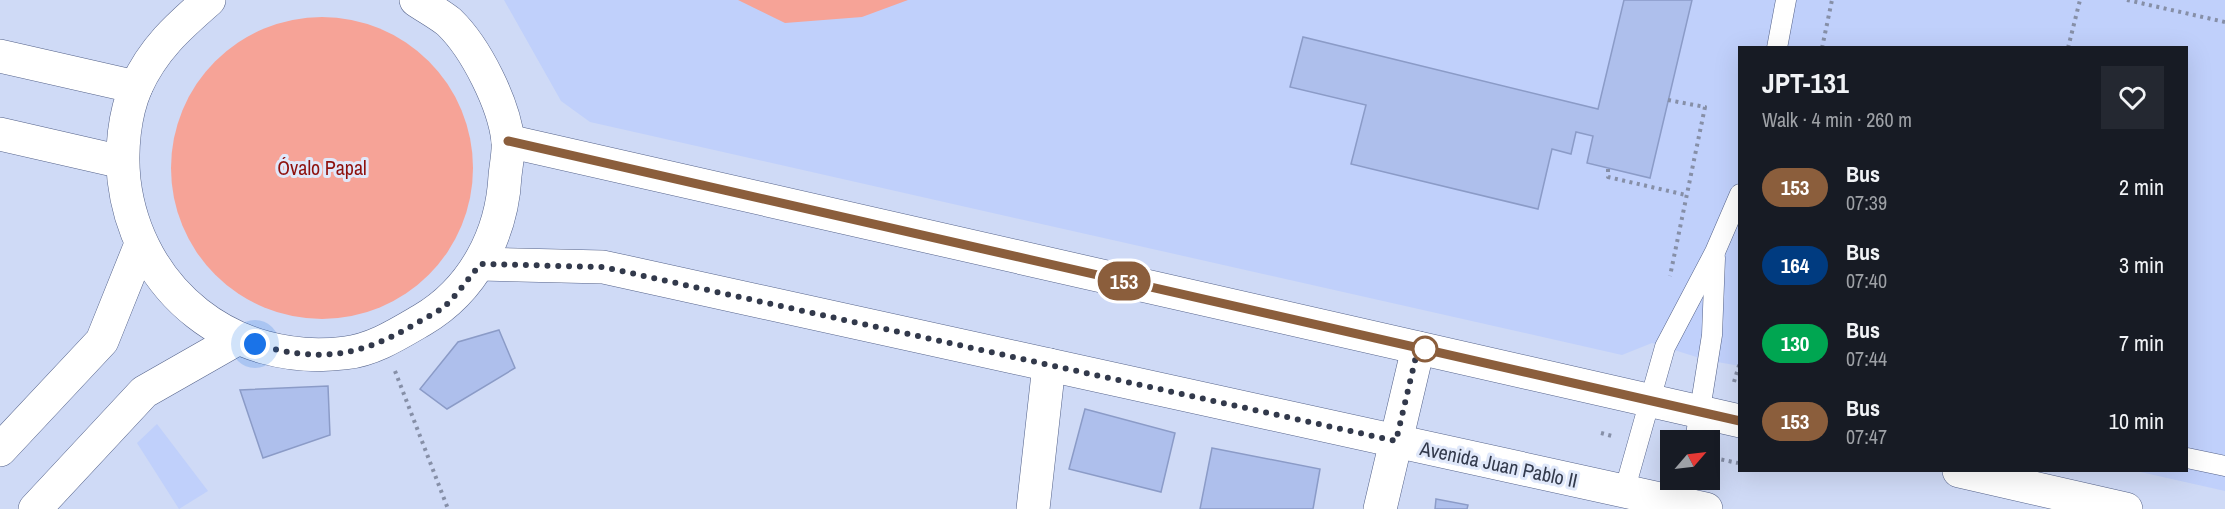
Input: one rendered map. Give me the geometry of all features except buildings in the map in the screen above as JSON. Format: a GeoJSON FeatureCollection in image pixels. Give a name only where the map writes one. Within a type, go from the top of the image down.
{"type":"FeatureCollection","features":[{"type":"Feature","properties":{"kind":"main road"},"geometry":{"type":"LineString","coordinates":[[209,0],[167,36],[136,87],[125,124],[122,162],[127,205],[141,244],[165,283],[198,315],[237,339],[290,354],[346,353],[385,342],[445,306],[481,264],[504,204],[508,141],[489,77],[449,23],[416,0]]}},
{"type":"Feature","properties":{"kind":"main road"},"geometry":{"type":"LineString","coordinates":[[0,56],[136,87]]}},
{"type":"Feature","properties":{"kind":"main road"},"geometry":{"type":"LineString","coordinates":[[0,134],[122,162]]}},
{"type":"Feature","properties":{"kind":"main road"},"geometry":{"type":"LineString","coordinates":[[508,141],[1648,400],[1697,427],[1738,421]]}},
{"type":"Feature","properties":{"kind":"main road"},"geometry":{"type":"LineString","coordinates":[[0,450],[102,341],[141,244]]}},
{"type":"Feature","properties":{"kind":"main road","name":"Avenida Juan Pablo II"},"geometry":{"type":"LineString","coordinates":[[481,264],[603,267],[1624,492],[1693,498]]}},
{"type":"Feature","properties":{"kind":"main road"},"geometry":{"type":"LineString","coordinates":[[34,509],[144,392],[237,339]]}},
{"type":"Feature","properties":{"kind":"main road"},"geometry":{"type":"LineString","coordinates":[[1380,509],[1418,348]]}},
{"type":"Feature","properties":{"kind":"main road"},"geometry":{"type":"LineString","coordinates":[[1033,509],[1049,365]]}},
{"type":"Feature","properties":{"kind":"main road"},"geometry":{"type":"LineString","coordinates":[[1963,472],[2126,509]]}},
{"type":"Feature","properties":{"kind":"lane"},"geometry":{"type":"LineString","coordinates":[[1777,46],[1786,0]]}},
{"type":"Feature","properties":{"kind":"lane"},"geometry":{"type":"LineString","coordinates":[[1624,492],[1648,400],[1665,347],[1715,252],[1738,199]]}},
{"type":"Feature","properties":{"kind":"lane"},"geometry":{"type":"LineString","coordinates":[[1697,427],[1712,335],[1715,252]]}},
{"type":"Feature","properties":{"kind":"lane"},"geometry":{"type":"LineString","coordinates":[[2188,458],[2225,466]]}},
{"type":"Feature","properties":{"kind":"path"},"geometry":{"type":"LineString","coordinates":[[1822,46],[1832,0]]}},
{"type":"Feature","properties":{"kind":"path"},"geometry":{"type":"LineString","coordinates":[[2068,46],[2080,0]]}},
{"type":"Feature","properties":{"kind":"path"},"geometry":{"type":"LineString","coordinates":[[2127,0],[2225,22]]}},
{"type":"Feature","properties":{"kind":"path"},"geometry":{"type":"LineString","coordinates":[[1668,100],[1705,107],[1668,286]]}},
{"type":"Feature","properties":{"kind":"path"},"geometry":{"type":"LineString","coordinates":[[1608,169],[1608,177],[1686,195]]}},
{"type":"Feature","properties":{"kind":"path"},"geometry":{"type":"LineString","coordinates":[[385,342],[448,509]]}},
{"type":"Feature","properties":{"kind":"path"},"geometry":{"type":"LineString","coordinates":[[1720,460],[1738,463]]}},
{"type":"Feature","properties":{"kind":"shaded area"},"geometry":{"type":"Polygon","coordinates":[[[504,0],[2225,0],[2225,491],[2140,472],[2188,472],[2188,46],[1738,46],[1738,366],[1706,360],[1652,343],[1622,355],[590,122],[561,101],[504,0]]]}},
{"type":"Feature","properties":{"kind":"shaded area"},"geometry":{"type":"Polygon","coordinates":[[[157,424],[208,491],[179,509],[137,443],[157,424]]]}},
{"type":"Feature","properties":{"kind":"green space"},"geometry":{"type":"Polygon","coordinates":[[[738,0],[908,0],[862,17],[785,23],[738,0]]]}},
{"type":"Feature","properties":{"kind":"green space","name":"Óvalo Papal"},"geometry":{"type":"Polygon","coordinates":[[[322,17],[352,20],[380,28],[406,42],[429,61],[448,84],[462,110],[470,138],[473,168],[470,198],[462,226],[448,252],[429,275],[406,294],[380,308],[352,316],[322,319],[292,316],[264,308],[238,294],[215,275],[196,252],[182,226],[174,198],[171,168],[174,138],[182,110],[196,84],[215,61],[238,42],[264,28],[292,20],[322,17]]]}},
{"type":"Feature","properties":{"kind":"bus line","name":"153"},"geometry":{"type":"LineString","coordinates":[[508,141],[1738,421]]}},
{"type":"Feature","properties":{"kind":"route"},"geometry":{"type":"LineString","coordinates":[[255,344],[290,354],[309,354],[346,353],[385,342],[445,306],[481,264],[603,267],[1396,441],[1418,348],[1425,349]]}}]}
